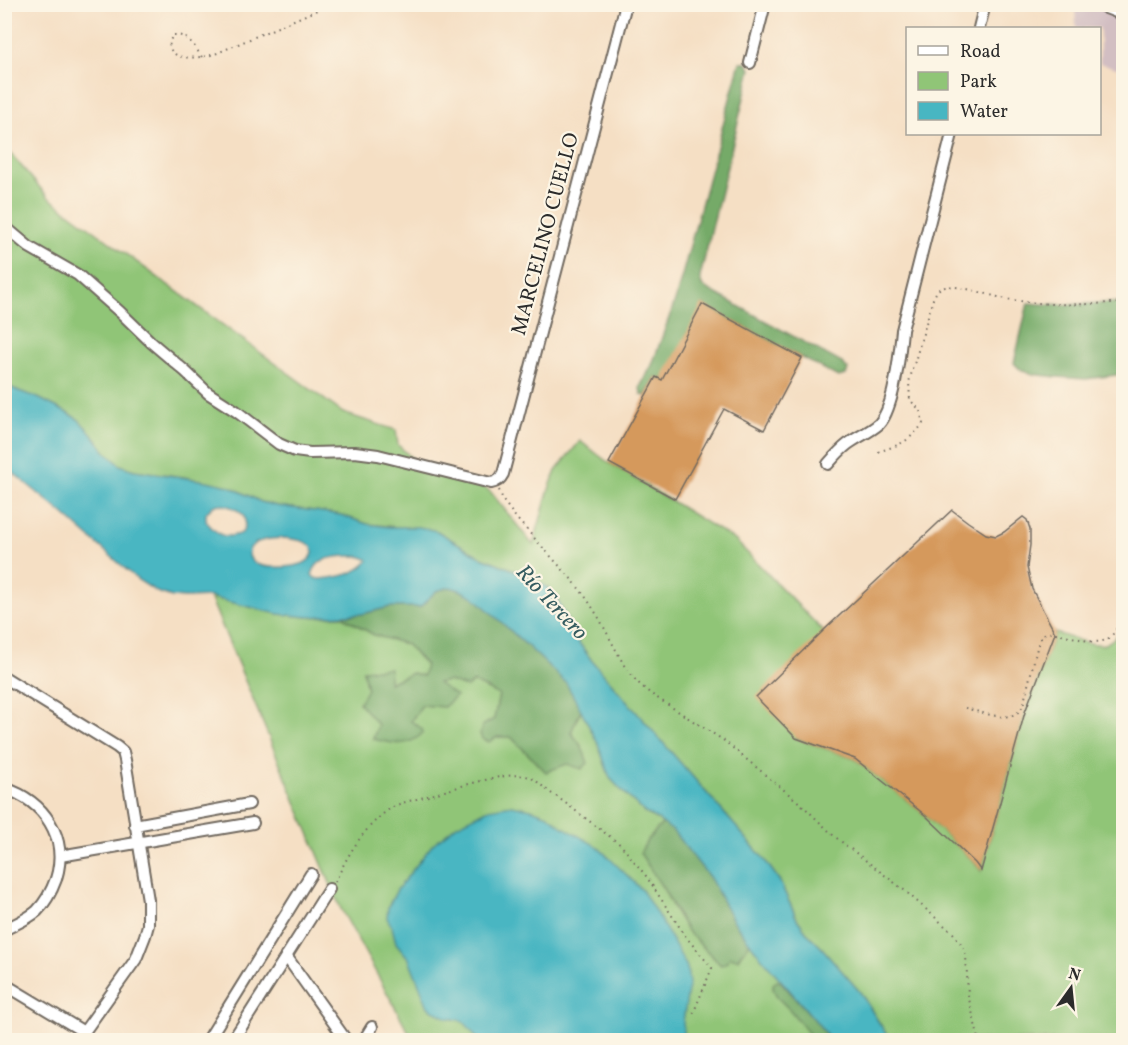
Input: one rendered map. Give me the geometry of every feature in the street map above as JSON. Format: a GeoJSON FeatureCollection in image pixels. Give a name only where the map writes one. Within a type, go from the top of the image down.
{"type":"FeatureCollection","features":[{"type":"Feature","properties":{"kind":"street","name":"MARCELINO CUELLO"},"geometry":{"type":"LineString","coordinates":[[500,478],[626,4]]}},
{"type":"Feature","properties":{"kind":"street"},"geometry":{"type":"LineString","coordinates":[[750,63],[765,4]]}},
{"type":"Feature","properties":{"kind":"street"},"geometry":{"type":"LineString","coordinates":[[979,27],[985,4]]}},
{"type":"Feature","properties":{"kind":"street"},"geometry":{"type":"LineString","coordinates":[[1102,4],[1124,15]]}},
{"type":"Feature","properties":{"kind":"street"},"geometry":{"type":"LineString","coordinates":[[828,464],[848,444],[877,426],[888,409],[900,358],[902,330],[952,135]]}},
{"type":"Feature","properties":{"kind":"street"},"geometry":{"type":"LineString","coordinates":[[4,226],[29,247],[78,275],[208,393],[279,444],[295,451],[310,453],[355,452],[378,455],[491,483],[500,478]]}},
{"type":"Feature","properties":{"kind":"street"},"geometry":{"type":"LineString","coordinates":[[4,677],[123,752],[148,900],[148,925],[139,953],[82,1036],[4,984]]}},
{"type":"Feature","properties":{"kind":"street"},"geometry":{"type":"LineString","coordinates":[[4,788],[19,792],[42,811],[51,823],[57,838],[60,856],[55,882],[44,904],[28,918],[4,930]]}},
{"type":"Feature","properties":{"kind":"street"},"geometry":{"type":"LineString","coordinates":[[135,825],[249,804]]}},
{"type":"Feature","properties":{"kind":"street"},"geometry":{"type":"LineString","coordinates":[[60,856],[253,823]]}},
{"type":"Feature","properties":{"kind":"street"},"geometry":{"type":"LineString","coordinates":[[208,1041],[311,874]]}},
{"type":"Feature","properties":{"kind":"street"},"geometry":{"type":"LineString","coordinates":[[233,1041],[329,889]]}},
{"type":"Feature","properties":{"kind":"street"},"geometry":{"type":"LineString","coordinates":[[286,956],[346,1041]]}},
{"type":"Feature","properties":{"kind":"street"},"geometry":{"type":"LineString","coordinates":[[364,1041],[372,1027]]}},
{"type":"Feature","properties":{"kind":"path"},"geometry":{"type":"LineString","coordinates":[[202,57],[186,37],[180,34],[173,35],[170,47],[173,52],[179,56],[202,57],[215,54],[331,4]]}},
{"type":"Feature","properties":{"kind":"path"},"geometry":{"type":"LineString","coordinates":[[879,452],[905,443],[923,424],[920,410],[910,400],[909,382],[933,299],[942,287],[952,286],[1009,300],[1052,305],[1124,302]]}},
{"type":"Feature","properties":{"kind":"path"},"geometry":{"type":"LineString","coordinates":[[500,478],[504,502],[574,582],[599,618],[625,667],[638,682],[651,694],[723,740],[801,804],[834,836],[911,896],[953,933],[962,945],[966,956],[968,995],[979,1041]]}},
{"type":"Feature","properties":{"kind":"path"},"geometry":{"type":"LineString","coordinates":[[965,708],[1001,716],[1015,715],[1023,705],[1039,640],[1043,635],[1055,633],[1101,642],[1113,633],[1124,608]]}},
{"type":"Feature","properties":{"kind":"path"},"geometry":{"type":"LineString","coordinates":[[329,889],[360,838],[372,823],[394,806],[505,776],[518,775],[532,778],[547,792],[556,796],[621,845],[646,876],[686,937],[712,968],[693,1014]]}},
{"type":"Feature","properties":{"kind":"shaded area"},"geometry":{"type":"Polygon","coordinates":[[[1075,5],[1123,5],[1123,70],[1101,63],[1101,27],[1076,27],[1075,5]]]}},
{"type":"Feature","properties":{"kind":"green space"},"geometry":{"type":"Polygon","coordinates":[[[740,62],[746,62],[751,69],[700,277],[702,286],[842,363],[848,369],[846,375],[838,377],[703,305],[663,380],[656,377],[645,396],[641,394],[640,387],[652,365],[675,301],[740,62]]]}},
{"type":"Feature","properties":{"kind":"green space"},"geometry":{"type":"Polygon","coordinates":[[[4,146],[48,197],[343,413],[396,430],[398,445],[426,471],[479,485],[490,491],[533,545],[556,471],[580,441],[609,463],[735,540],[823,631],[796,738],[855,759],[925,815],[981,871],[1025,712],[1055,633],[1100,645],[1118,635],[1121,661],[1124,662],[1123,1040],[890,1040],[860,992],[797,919],[779,880],[764,859],[592,661],[577,640],[558,601],[531,577],[479,556],[437,531],[367,524],[341,515],[277,506],[261,502],[229,486],[134,470],[120,465],[78,419],[5,384],[4,146]]]}},
{"type":"Feature","properties":{"kind":"green space"},"geometry":{"type":"Polygon","coordinates":[[[1123,302],[1123,374],[1086,379],[1056,377],[1031,374],[1014,363],[1028,303],[1064,305],[1123,302]]]}},
{"type":"Feature","properties":{"kind":"green space"},"geometry":{"type":"Polygon","coordinates":[[[450,587],[474,597],[566,683],[581,710],[571,732],[582,747],[588,763],[582,769],[567,764],[546,772],[511,737],[497,737],[489,742],[482,739],[480,734],[482,726],[494,719],[499,695],[473,682],[467,687],[448,681],[438,683],[456,696],[444,707],[422,705],[411,721],[422,729],[423,733],[417,738],[399,744],[373,739],[378,725],[359,703],[367,689],[363,670],[390,668],[389,683],[412,673],[423,676],[426,665],[406,644],[374,635],[342,616],[390,607],[420,607],[436,591],[450,587]]]}},
{"type":"Feature","properties":{"kind":"green space"},"geometry":{"type":"Polygon","coordinates":[[[210,597],[278,614],[308,617],[342,616],[374,635],[406,644],[426,665],[424,676],[412,673],[388,683],[363,671],[378,726],[373,738],[411,721],[422,705],[444,707],[437,683],[448,681],[466,687],[473,682],[499,695],[494,720],[497,737],[511,737],[546,772],[582,747],[571,732],[581,710],[598,744],[610,778],[645,813],[663,823],[648,839],[664,890],[687,931],[721,965],[730,957],[738,959],[750,943],[831,1040],[413,1040],[340,907],[210,597]]]}},
{"type":"Feature","properties":{"kind":"green space"},"geometry":{"type":"Polygon","coordinates":[[[663,823],[673,831],[710,878],[733,920],[750,943],[737,959],[730,957],[721,965],[687,931],[640,853],[648,839],[663,823]]]}},
{"type":"Feature","properties":{"kind":"green space"},"geometry":{"type":"Polygon","coordinates":[[[777,981],[781,982],[831,1040],[811,1040],[810,1035],[778,998],[773,989],[773,984],[777,981]]]}},
{"type":"Feature","properties":{"kind":"water","name":"Río Tercero"},"geometry":{"type":"Polygon","coordinates":[[[4,384],[38,398],[78,419],[120,465],[134,470],[229,486],[261,502],[277,506],[341,515],[367,524],[419,527],[437,531],[479,556],[531,577],[548,588],[558,601],[577,640],[592,661],[764,859],[779,880],[797,919],[860,992],[890,1040],[831,1040],[756,951],[733,920],[710,878],[673,831],[645,813],[610,778],[598,744],[566,683],[474,597],[450,587],[436,591],[420,607],[390,607],[362,614],[308,617],[278,614],[210,597],[172,597],[157,592],[138,580],[5,466],[4,384]],[[219,504],[206,513],[206,521],[221,535],[230,536],[242,533],[245,521],[241,512],[219,504]],[[283,538],[262,541],[252,546],[249,555],[257,564],[265,566],[283,567],[304,563],[313,553],[310,545],[297,540],[283,538]],[[341,556],[321,562],[312,575],[319,579],[339,577],[358,570],[368,561],[359,556],[341,556]]]}},
{"type":"Feature","properties":{"kind":"water"},"geometry":{"type":"Polygon","coordinates":[[[512,805],[548,815],[563,827],[598,847],[642,890],[687,967],[689,984],[683,1022],[685,1040],[479,1040],[465,1023],[447,1018],[428,1007],[409,959],[396,943],[387,918],[388,907],[397,890],[433,844],[457,825],[489,809],[512,805]]]}},
{"type":"Feature","properties":{"kind":"building"},"geometry":{"type":"Polygon","coordinates":[[[702,304],[802,358],[764,430],[724,409],[675,499],[609,463],[656,377],[662,380],[702,304]]]}},
{"type":"Feature","properties":{"kind":"building"},"geometry":{"type":"Polygon","coordinates":[[[952,510],[986,534],[996,536],[1023,517],[1027,520],[1030,529],[1030,545],[1027,567],[1032,589],[1055,633],[1025,712],[981,871],[925,815],[855,759],[796,738],[756,697],[952,510]]]}}]}
